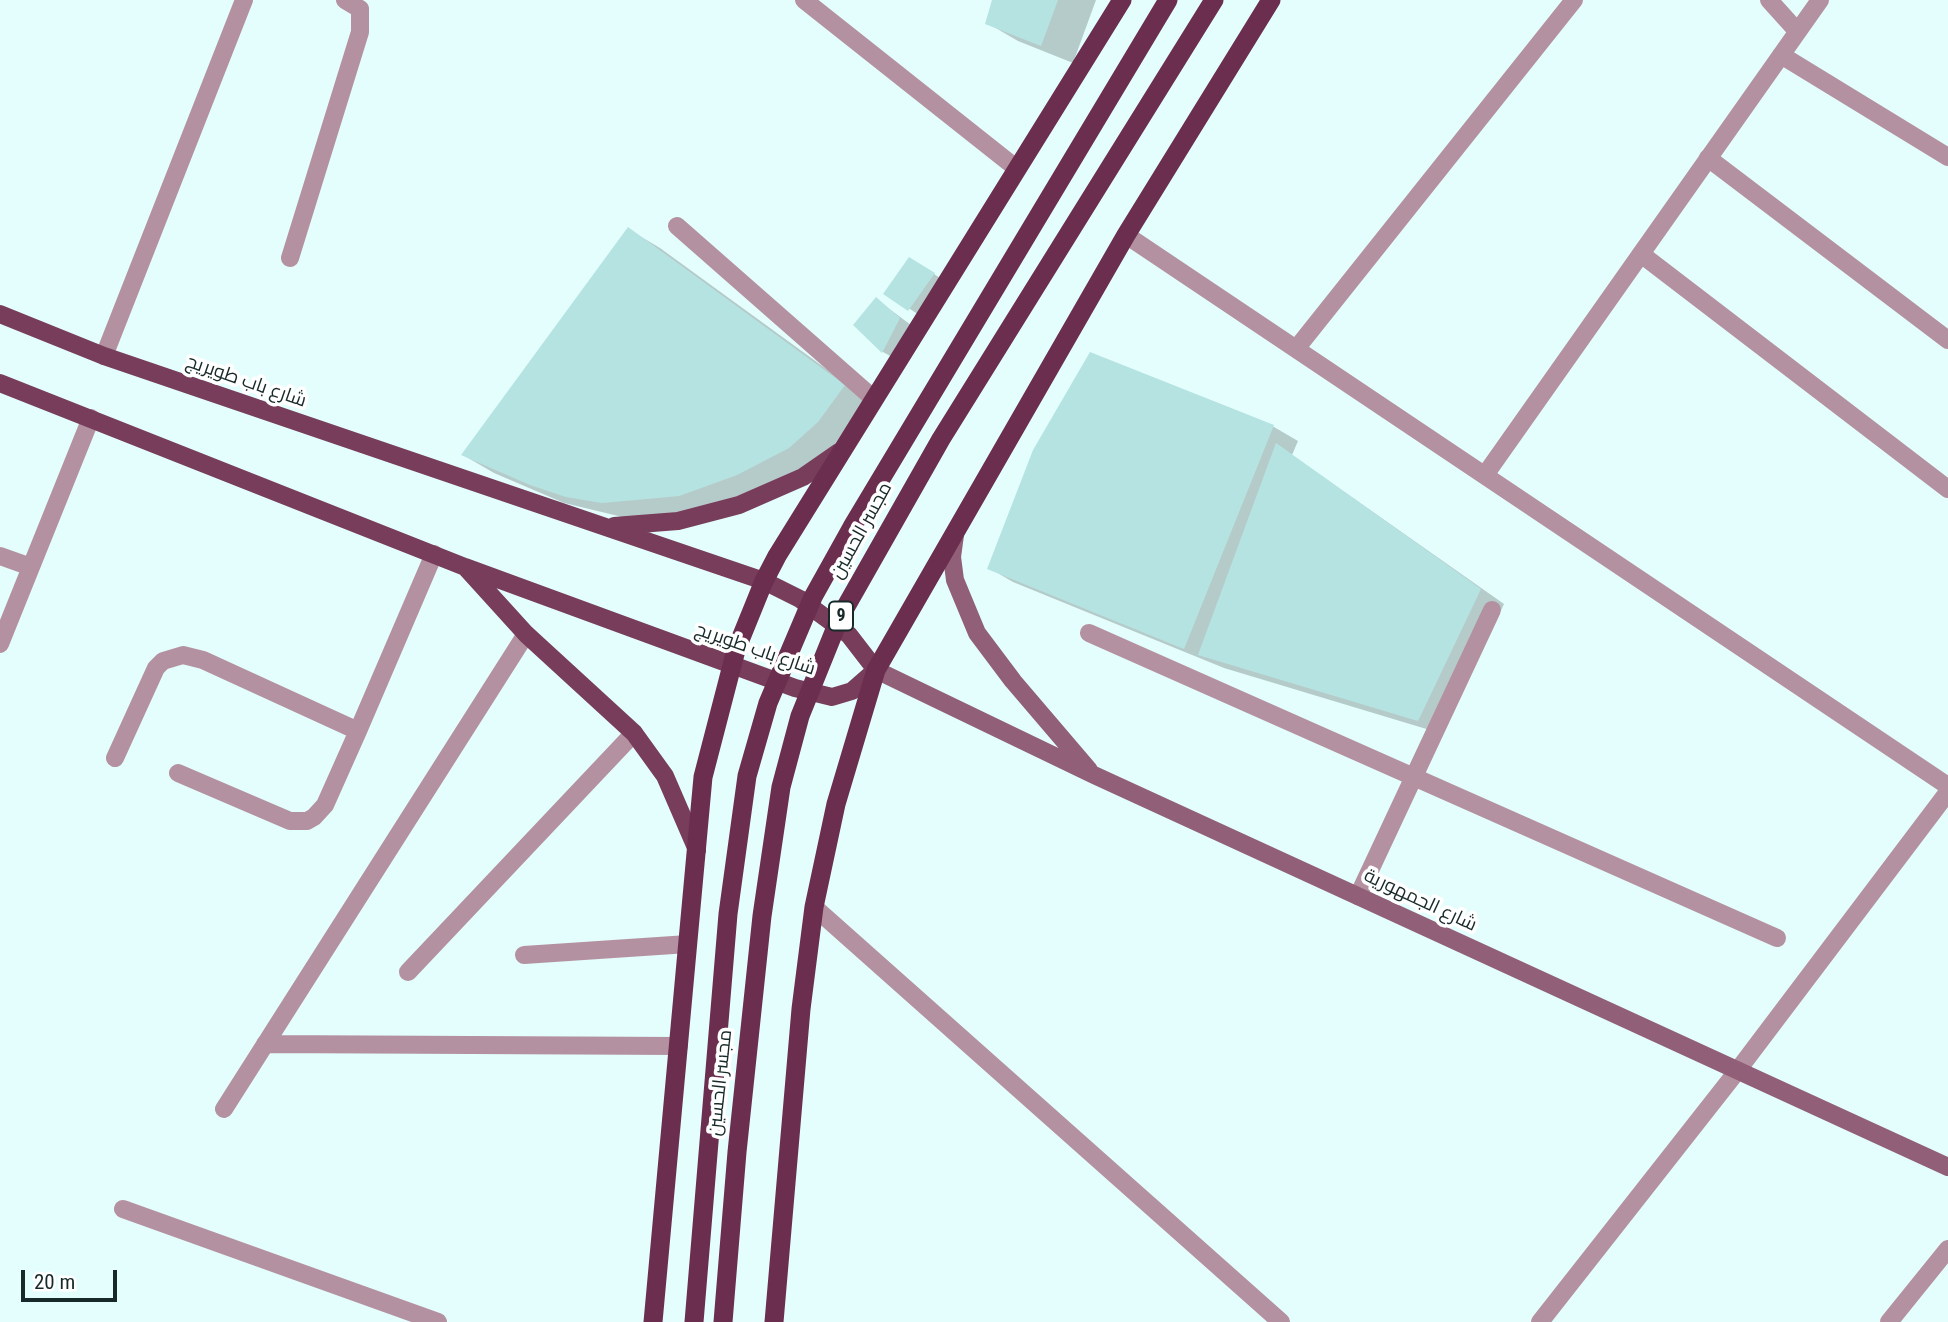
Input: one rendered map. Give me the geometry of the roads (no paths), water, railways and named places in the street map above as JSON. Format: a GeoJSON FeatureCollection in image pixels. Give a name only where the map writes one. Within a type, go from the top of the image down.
{"type":"FeatureCollection","features":[{"type":"Feature","properties":{"kind":"highway"},"geometry":{"type":"LineString","coordinates":[[653,1322],[703,777],[731,666],[764,581],[842,450],[1122,0]]}},
{"type":"Feature","properties":{"kind":"highway","name":"مجسر الحسين"},"geometry":{"type":"LineString","coordinates":[[694,1322],[728,914],[747,776],[768,703],[813,597],[852,527],[1168,0]]}},
{"type":"Feature","properties":{"kind":"highway","name":"مجسر الحسين"},"geometry":{"type":"LineString","coordinates":[[723,1322],[737,1152],[762,916],[781,787],[800,716],[840,617],[941,439],[1214,0]]}},
{"type":"Feature","properties":{"kind":"highway"},"geometry":{"type":"LineString","coordinates":[[774,1322],[801,1009],[814,907],[836,804],[876,670],[1126,235],[1271,0]]}},
{"type":"Feature","properties":{"kind":"main road","name":"شارع باب طويريج"},"geometry":{"type":"LineString","coordinates":[[0,314],[104,356],[764,581],[800,599],[849,635],[876,670],[852,691],[832,697],[731,666],[465,567],[0,383]]}},
{"type":"Feature","properties":{"kind":"main road"},"geometry":{"type":"LineString","coordinates":[[596,525],[642,526],[710,514],[774,492],[819,467],[842,450]]}},
{"type":"Feature","properties":{"kind":"main road"},"geometry":{"type":"LineString","coordinates":[[955,532],[951,558],[955,580],[978,633],[1013,681],[1094,775]]}},
{"type":"Feature","properties":{"kind":"main road"},"geometry":{"type":"LineString","coordinates":[[465,567],[526,634],[634,733],[665,776],[697,850]]}},
{"type":"Feature","properties":{"kind":"main road","name":"شارع الجمهورية"},"geometry":{"type":"LineString","coordinates":[[876,670],[1094,775],[1948,1167]]}},
{"type":"Feature","properties":{"kind":"street"},"geometry":{"type":"LineString","coordinates":[[104,356],[244,0]]}},
{"type":"Feature","properties":{"kind":"street"},"geometry":{"type":"LineString","coordinates":[[289,258],[360,32],[360,9],[345,0]]}},
{"type":"Feature","properties":{"kind":"street"},"geometry":{"type":"LineString","coordinates":[[804,0],[1016,168]]}},
{"type":"Feature","properties":{"kind":"street"},"geometry":{"type":"LineString","coordinates":[[1296,349],[1574,0]]}},
{"type":"Feature","properties":{"kind":"street"},"geometry":{"type":"LineString","coordinates":[[1769,0],[1797,31]]}},
{"type":"Feature","properties":{"kind":"street"},"geometry":{"type":"LineString","coordinates":[[1485,475],[1820,0]]}},
{"type":"Feature","properties":{"kind":"street"},"geometry":{"type":"LineString","coordinates":[[1781,55],[1948,157]]}},
{"type":"Feature","properties":{"kind":"street"},"geometry":{"type":"LineString","coordinates":[[1708,158],[1948,340]]}},
{"type":"Feature","properties":{"kind":"street"},"geometry":{"type":"LineString","coordinates":[[677,226],[874,399]]}},
{"type":"Feature","properties":{"kind":"street"},"geometry":{"type":"LineString","coordinates":[[1126,235],[1948,786]]}},
{"type":"Feature","properties":{"kind":"street"},"geometry":{"type":"LineString","coordinates":[[1641,254],[1948,489]]}},
{"type":"Feature","properties":{"kind":"street"},"geometry":{"type":"LineString","coordinates":[[0,644],[91,418]]}},
{"type":"Feature","properties":{"kind":"street"},"geometry":{"type":"LineString","coordinates":[[177,773],[290,821],[307,821],[325,805],[434,554]]}},
{"type":"Feature","properties":{"kind":"street"},"geometry":{"type":"LineString","coordinates":[[0,556],[31,567]]}},
{"type":"Feature","properties":{"kind":"street"},"geometry":{"type":"LineString","coordinates":[[1358,896],[1492,610]]}},
{"type":"Feature","properties":{"kind":"street"},"geometry":{"type":"LineString","coordinates":[[1089,633],[1777,938]]}},
{"type":"Feature","properties":{"kind":"street"},"geometry":{"type":"LineString","coordinates":[[223,1109],[526,634]]}},
{"type":"Feature","properties":{"kind":"street"},"geometry":{"type":"LineString","coordinates":[[115,758],[156,668],[163,661],[183,655],[204,660],[358,731]]}},
{"type":"Feature","properties":{"kind":"street"},"geometry":{"type":"LineString","coordinates":[[408,972],[634,733]]}},
{"type":"Feature","properties":{"kind":"street"},"geometry":{"type":"LineString","coordinates":[[1541,1322],[1738,1070],[1948,792]]}},
{"type":"Feature","properties":{"kind":"street"},"geometry":{"type":"LineString","coordinates":[[814,907],[1280,1322]]}},
{"type":"Feature","properties":{"kind":"street"},"geometry":{"type":"LineString","coordinates":[[524,955],[688,944]]}},
{"type":"Feature","properties":{"kind":"street"},"geometry":{"type":"LineString","coordinates":[[265,1044],[679,1046]]}},
{"type":"Feature","properties":{"kind":"street"},"geometry":{"type":"LineString","coordinates":[[123,1209],[438,1322]]}},
{"type":"Feature","properties":{"kind":"street"},"geometry":{"type":"LineString","coordinates":[[1889,1322],[1948,1249]]}}]}
